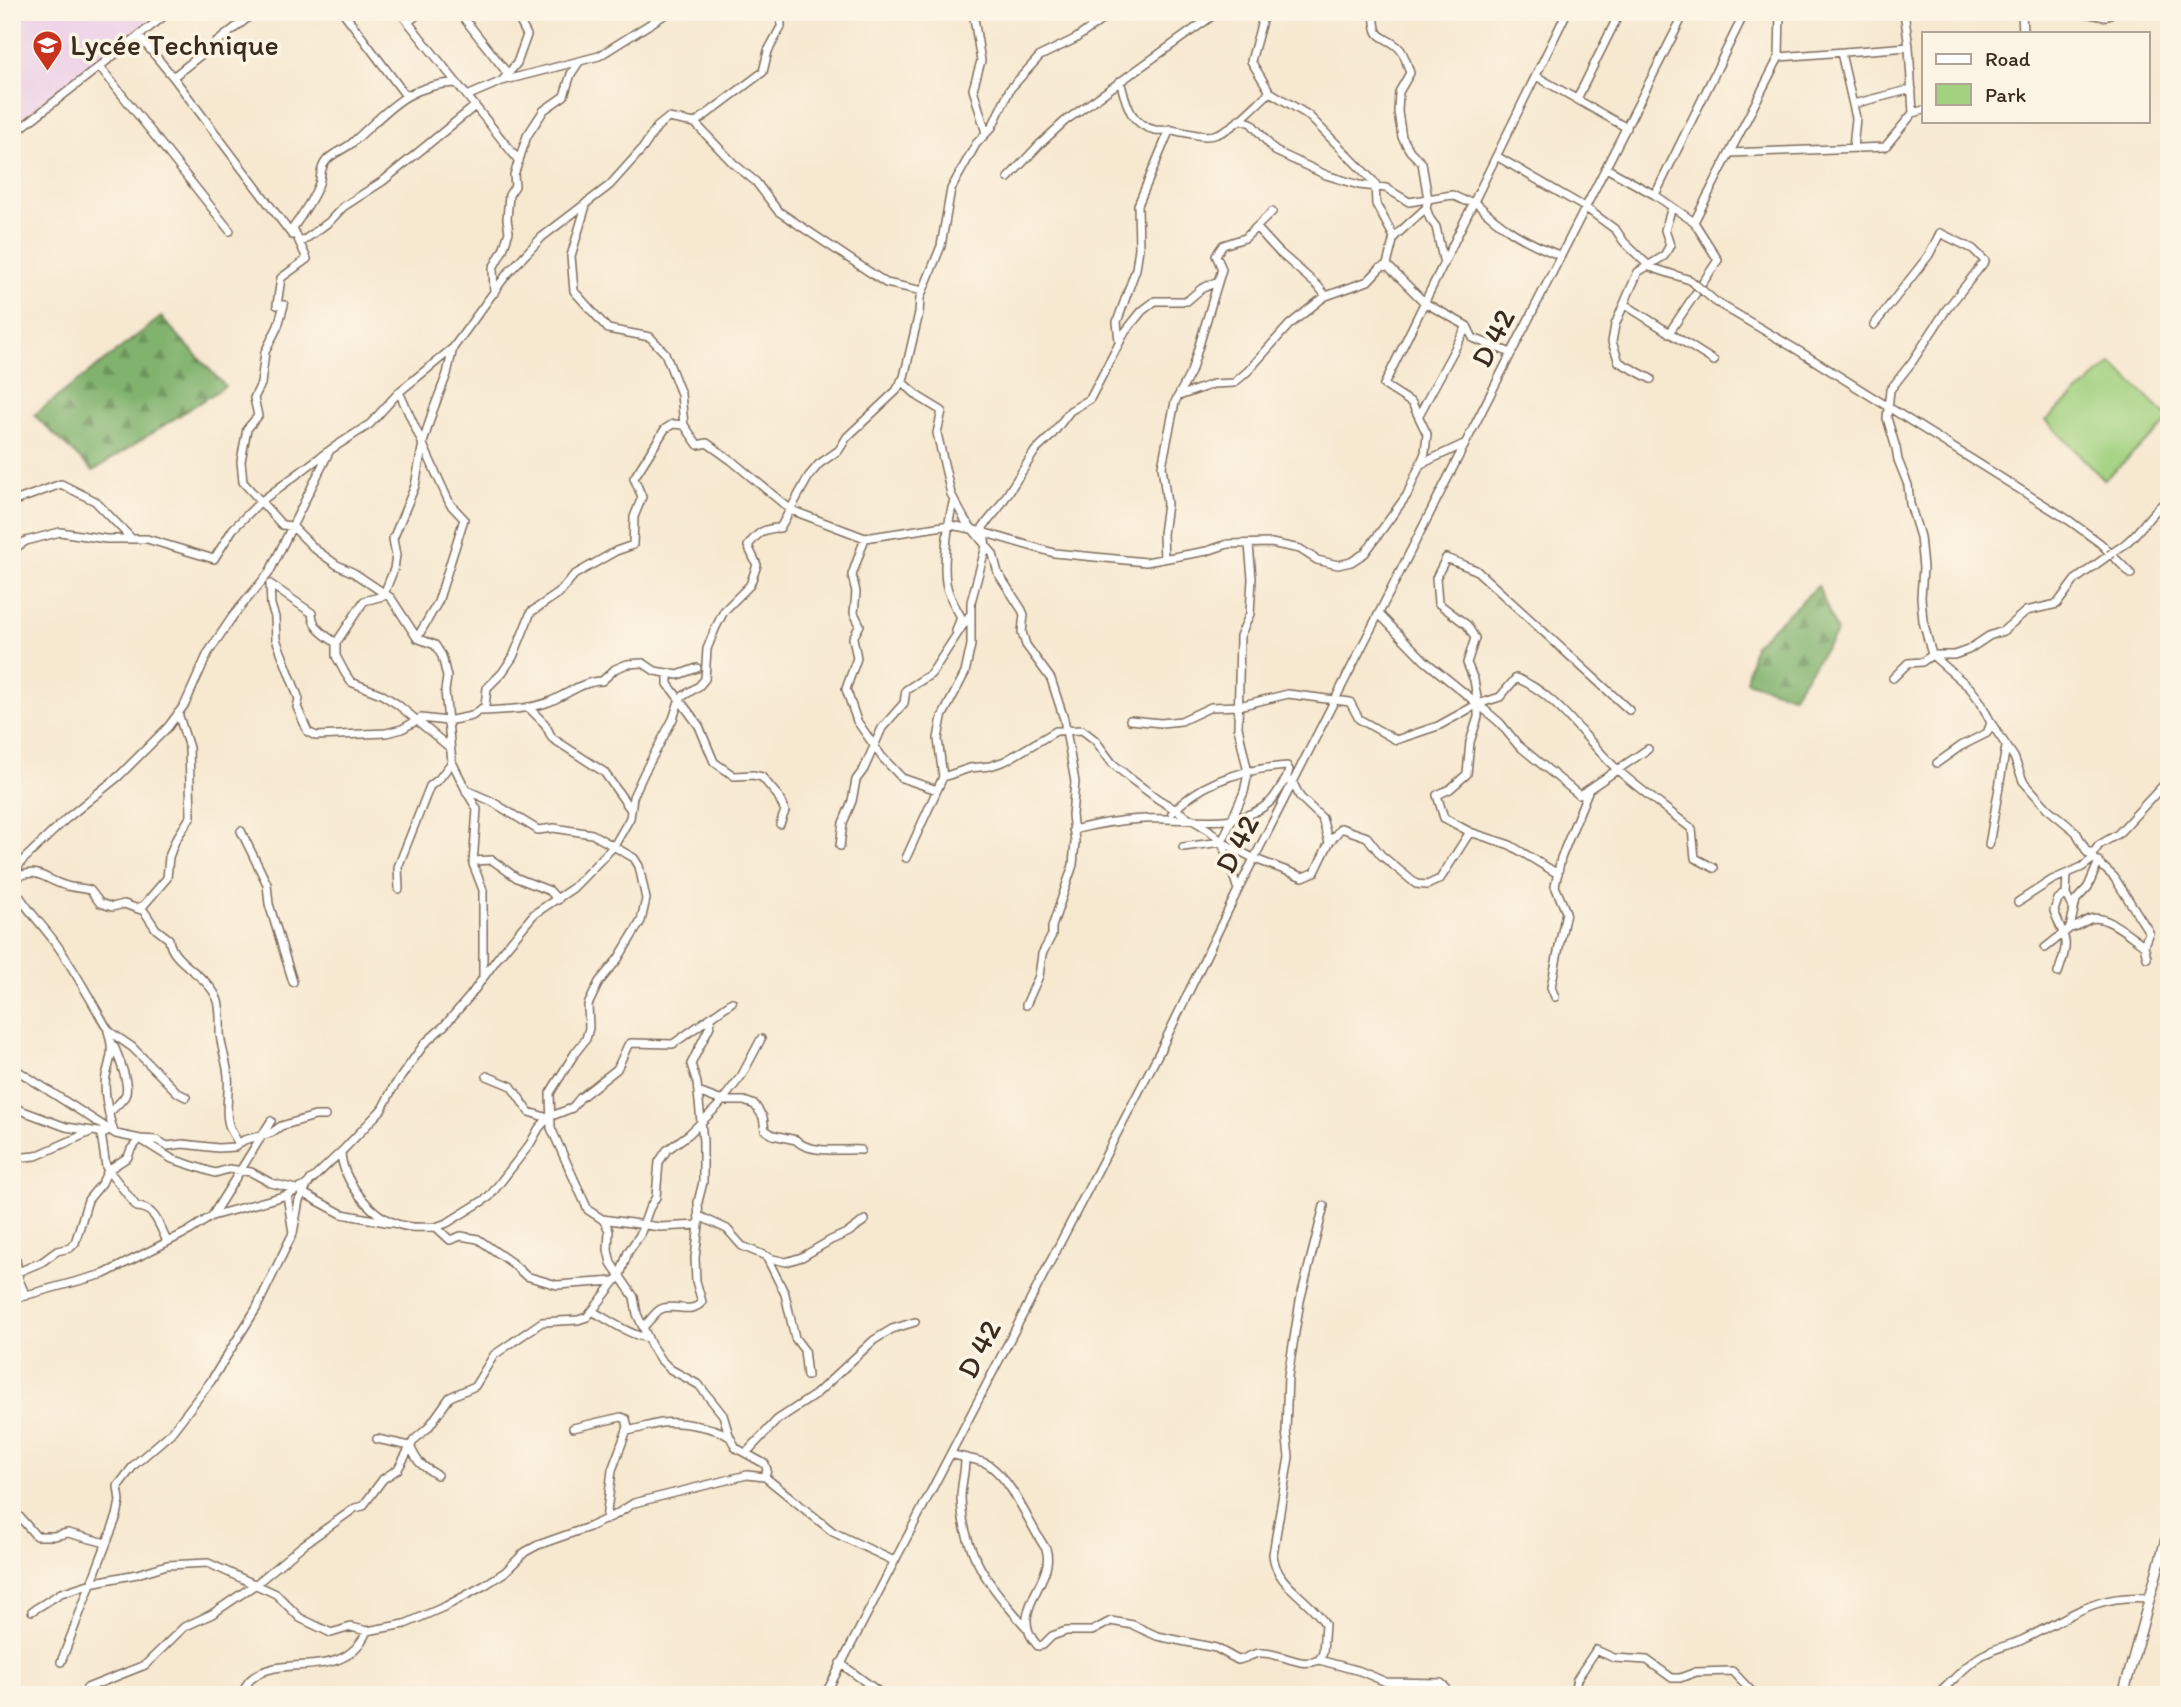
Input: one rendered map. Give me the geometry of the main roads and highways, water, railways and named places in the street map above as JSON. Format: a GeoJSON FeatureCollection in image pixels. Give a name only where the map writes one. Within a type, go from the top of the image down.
{"type":"FeatureCollection","features":[{"type":"Feature","properties":{"kind":"main road"},"geometry":{"type":"LineString","coordinates":[[2123,1695],[2169,1528]]}},
{"type":"Feature","properties":{"kind":"place","name":"Lycée Technique"},"geometry":{"type":"Point","coordinates":[47,72]}}]}
